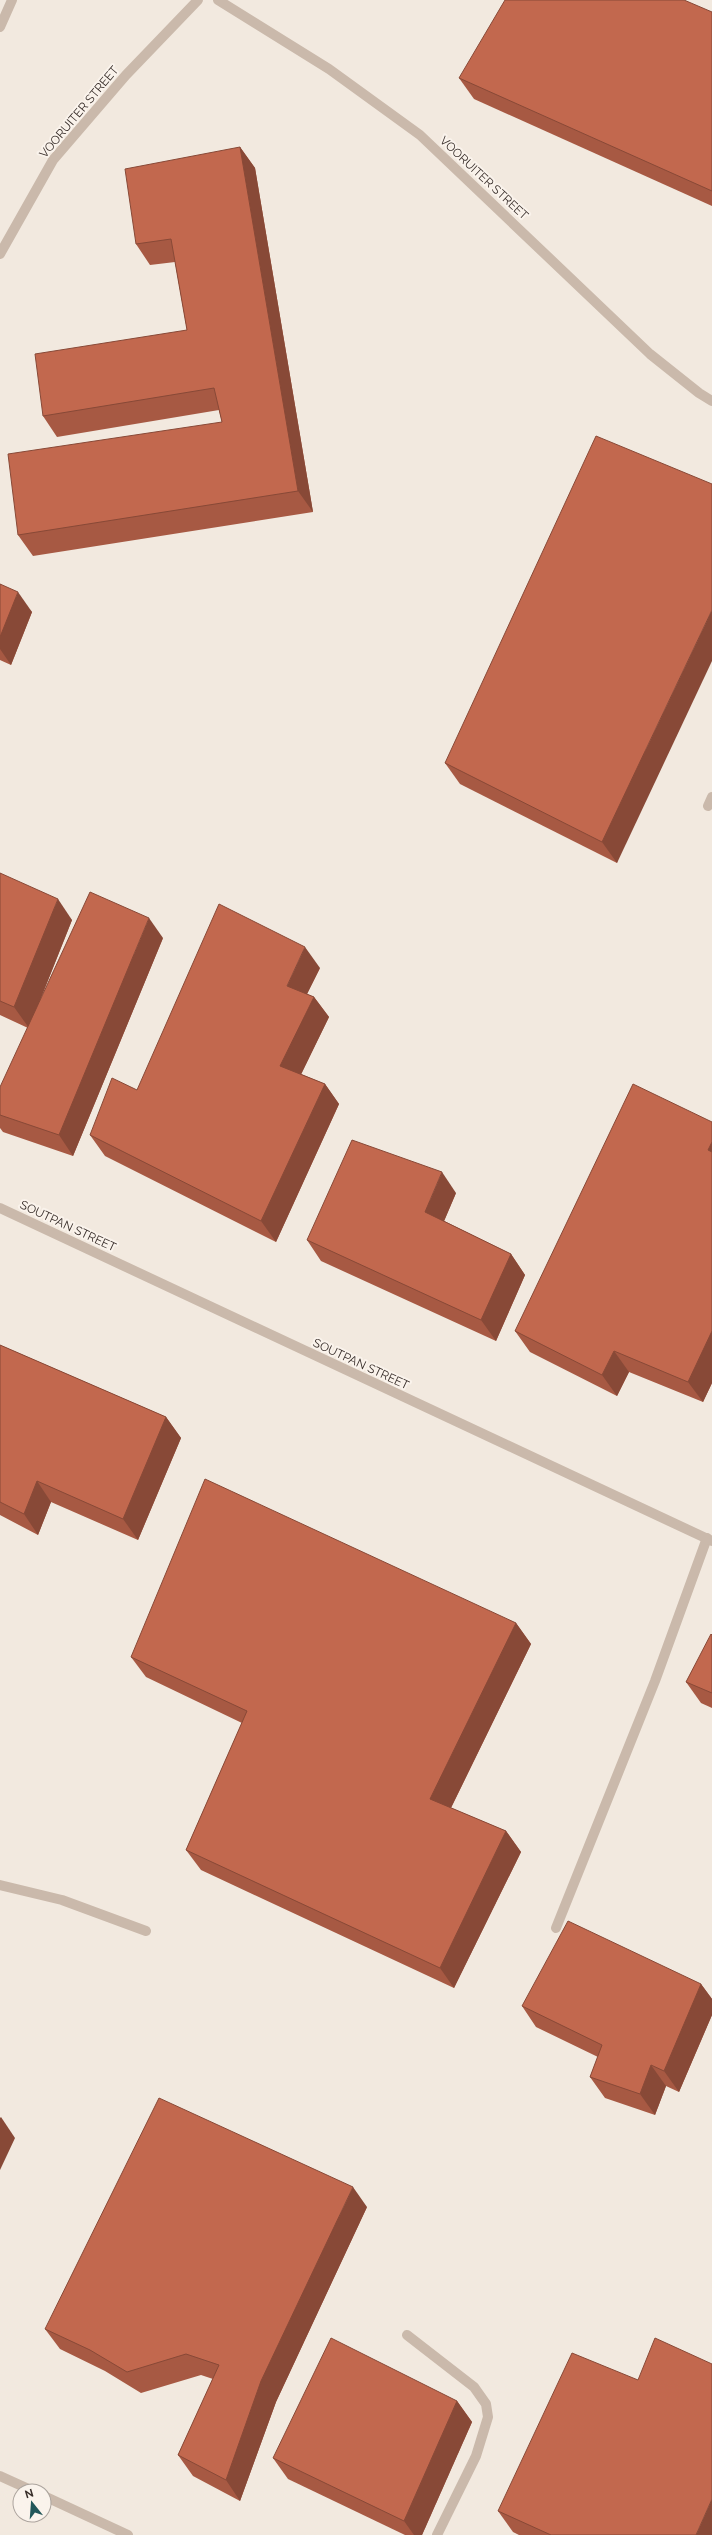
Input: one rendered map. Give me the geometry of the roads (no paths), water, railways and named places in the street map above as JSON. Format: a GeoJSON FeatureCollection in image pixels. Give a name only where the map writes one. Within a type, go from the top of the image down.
{"type":"FeatureCollection","features":[{"type":"Feature","properties":{"kind":"street"},"geometry":{"type":"LineString","coordinates":[[0,26],[12,0]]}},
{"type":"Feature","properties":{"kind":"street","name":"VOORUITER STREET"},"geometry":{"type":"LineString","coordinates":[[0,254],[53,160],[126,75],[198,0]]}},
{"type":"Feature","properties":{"kind":"street","name":"VOORUITER STREET"},"geometry":{"type":"LineString","coordinates":[[218,0],[329,69],[420,135],[650,354],[699,393],[712,401]]}},
{"type":"Feature","properties":{"kind":"street","name":"SOUTPAN STREET"},"geometry":{"type":"LineString","coordinates":[[0,1208],[709,1540]]}},
{"type":"Feature","properties":{"kind":"street"},"geometry":{"type":"LineString","coordinates":[[556,1928],[709,1540]]}},
{"type":"Feature","properties":{"kind":"street"},"geometry":{"type":"LineString","coordinates":[[0,1885],[62,1900],[146,1931]]}},
{"type":"Feature","properties":{"kind":"street"},"geometry":{"type":"LineString","coordinates":[[407,2336],[474,2387],[486,2404],[488,2417],[476,2456],[437,2535]]}},
{"type":"Feature","properties":{"kind":"street"},"geometry":{"type":"LineString","coordinates":[[0,2476],[15,2483]]}},
{"type":"Feature","properties":{"kind":"street"},"geometry":{"type":"LineString","coordinates":[[52,2500],[128,2535]]}}]}
